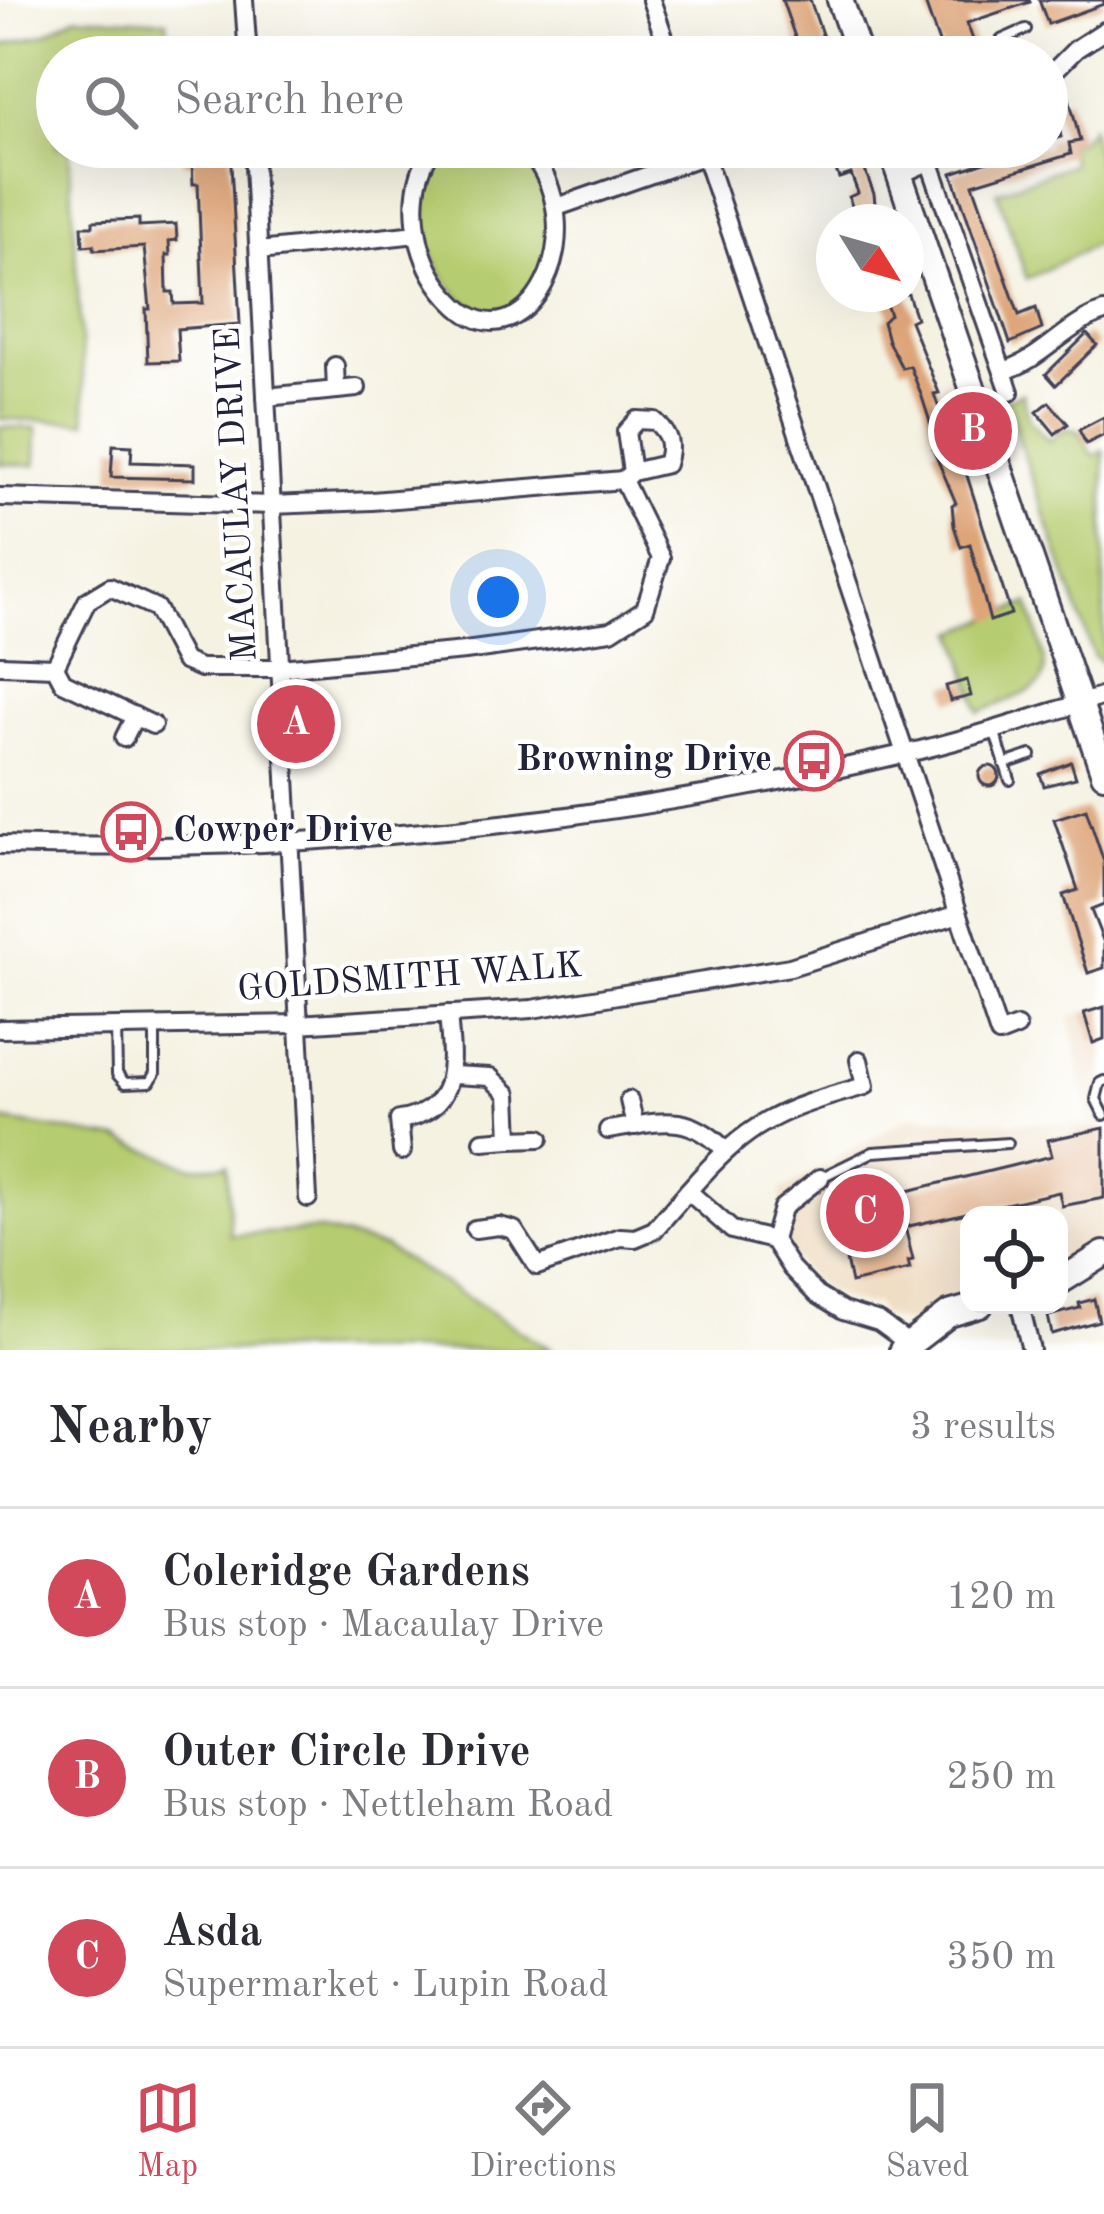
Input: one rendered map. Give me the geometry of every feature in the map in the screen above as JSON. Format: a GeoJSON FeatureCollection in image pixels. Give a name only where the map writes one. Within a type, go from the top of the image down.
{"type":"FeatureCollection","features":[{"type":"Feature","properties":{"kind":"main road"},"geometry":{"type":"LineString","coordinates":[[840,0],[853,36]]}},
{"type":"Feature","properties":{"kind":"main road"},"geometry":{"type":"LineString","coordinates":[[897,168],[1093,699],[1104,775]]}},
{"type":"Feature","properties":{"kind":"main road"},"geometry":{"type":"LineString","coordinates":[[1068,1276],[1104,1254]]}},
{"type":"Feature","properties":{"kind":"main road"},"geometry":{"type":"LineString","coordinates":[[905,1346],[960,1311]]}},
{"type":"Feature","properties":{"kind":"street"},"geometry":{"type":"LineString","coordinates":[[244,0],[247,36]]}},
{"type":"Feature","properties":{"kind":"street"},"geometry":{"type":"LineString","coordinates":[[651,0],[664,36]]}},
{"type":"Feature","properties":{"kind":"street"},"geometry":{"type":"LineString","coordinates":[[1068,57],[1104,31]]}},
{"type":"Feature","properties":{"kind":"street","name":"MACAULAY DRIVE"},"geometry":{"type":"LineString","coordinates":[[254,168],[308,1198]]}},
{"type":"Feature","properties":{"kind":"street"},"geometry":{"type":"LineString","coordinates":[[422,168],[415,190],[417,234],[434,280],[461,310],[475,318],[504,319],[536,298],[550,276],[558,247],[557,207],[540,168]]}},
{"type":"Feature","properties":{"kind":"street"},"geometry":{"type":"LineString","coordinates":[[557,207],[659,168]]}},
{"type":"Feature","properties":{"kind":"street"},"geometry":{"type":"LineString","coordinates":[[710,168],[999,1034]]}},
{"type":"Feature","properties":{"kind":"street"},"geometry":{"type":"LineString","coordinates":[[899,175],[917,168]]}},
{"type":"Feature","properties":{"kind":"street"},"geometry":{"type":"LineString","coordinates":[[932,168],[1010,392]]}},
{"type":"Feature","properties":{"kind":"street"},"geometry":{"type":"LineString","coordinates":[[259,251],[417,234]]}},
{"type":"Feature","properties":{"kind":"street"},"geometry":{"type":"LineString","coordinates":[[1003,371],[1018,367],[1084,318],[1104,312]]}},
{"type":"Feature","properties":{"kind":"street"},"geometry":{"type":"LineString","coordinates":[[335,366],[337,390]]}},
{"type":"Feature","properties":{"kind":"street"},"geometry":{"type":"LineString","coordinates":[[266,397],[357,388]]}},
{"type":"Feature","properties":{"kind":"street"},"geometry":{"type":"LineString","coordinates":[[0,497],[271,505],[372,501],[628,476],[661,558],[645,609],[611,631],[465,651],[280,668],[200,668],[184,661],[156,608],[110,587],[87,601],[55,667]]}},
{"type":"Feature","properties":{"kind":"street"},"geometry":{"type":"LineString","coordinates":[[0,665],[55,667]]}},
{"type":"Feature","properties":{"kind":"street"},"geometry":{"type":"LineString","coordinates":[[55,667],[63,682],[153,724]]}},
{"type":"Feature","properties":{"kind":"street"},"geometry":{"type":"LineString","coordinates":[[0,845],[124,849],[290,842],[395,836],[581,814],[906,754],[1093,699]]}},
{"type":"Feature","properties":{"kind":"street"},"geometry":{"type":"LineString","coordinates":[[124,739],[135,716]]}},
{"type":"Feature","properties":{"kind":"street","name":"GOLDSMITH WALK"},"geometry":{"type":"LineString","coordinates":[[0,1029],[298,1024],[532,1010],[790,967],[958,914]]}},
{"type":"Feature","properties":{"kind":"street"},"geometry":{"type":"LineString","coordinates":[[402,1151],[399,1120],[421,1116],[440,1098],[452,1075],[448,1014]]}},
{"type":"Feature","properties":{"kind":"street"},"geometry":{"type":"LineString","coordinates":[[859,1060],[865,1086],[878,1101]]}},
{"type":"Feature","properties":{"kind":"street"},"geometry":{"type":"LineString","coordinates":[[452,1075],[490,1078],[508,1094],[510,1139]]}},
{"type":"Feature","properties":{"kind":"street"},"geometry":{"type":"LineString","coordinates":[[476,1229],[521,1224],[542,1274],[620,1237],[635,1238],[654,1230],[724,1150],[795,1105],[865,1086]]}},
{"type":"Feature","properties":{"kind":"street"},"geometry":{"type":"LineString","coordinates":[[629,1100],[634,1126]]}},
{"type":"Feature","properties":{"kind":"street"},"geometry":{"type":"LineString","coordinates":[[608,1130],[674,1120],[706,1130],[724,1150]]}},
{"type":"Feature","properties":{"kind":"street"},"geometry":{"type":"LineString","coordinates":[[483,1141],[540,1138]]}},
{"type":"Feature","properties":{"kind":"street"},"geometry":{"type":"LineString","coordinates":[[773,1240],[782,1208],[820,1178]]}},
{"type":"Feature","properties":{"kind":"street"},"geometry":{"type":"LineString","coordinates":[[688,1191],[732,1230],[773,1240],[817,1295],[843,1311],[879,1322],[905,1346]]}},
{"type":"Feature","properties":{"kind":"street"},"geometry":{"type":"LineString","coordinates":[[1022,1314],[1031,1350]]}},
{"type":"Feature","properties":{"kind":"lane"},"geometry":{"type":"LineString","coordinates":[[1010,36],[1026,29]]}},
{"type":"Feature","properties":{"kind":"lane"},"geometry":{"type":"LineString","coordinates":[[993,728],[1010,780]]}},
{"type":"Feature","properties":{"kind":"lane"},"geometry":{"type":"LineString","coordinates":[[1004,764],[1031,755]]}},
{"type":"Feature","properties":{"kind":"lane"},"geometry":{"type":"LineString","coordinates":[[116,1028],[117,1074],[125,1083],[150,1082],[155,1073],[154,1026]]}},
{"type":"Feature","properties":{"kind":"lane"},"geometry":{"type":"LineString","coordinates":[[1104,1081],[1096,1099],[1104,1115]]}},
{"type":"Feature","properties":{"kind":"lane"},"geometry":{"type":"LineString","coordinates":[[820,1178],[873,1152],[1008,1143]]}},
{"type":"Feature","properties":{"kind":"shaded area"},"geometry":{"type":"Polygon","coordinates":[[[1104,1006],[1104,1235],[1068,1261],[1068,1206],[960,1206],[960,1303],[906,1324],[880,1313],[876,1303],[847,1300],[807,1275],[788,1249],[780,1192],[911,1116],[1090,1126],[1070,1017],[1104,1006]]]}},
{"type":"Feature","properties":{"kind":"green space"},"geometry":{"type":"Polygon","coordinates":[[[76,16],[167,21],[168,36],[37,36],[76,16]]]}},
{"type":"Feature","properties":{"kind":"green space"},"geometry":{"type":"Polygon","coordinates":[[[36,36],[36,168],[70,168],[86,422],[0,419],[0,46],[36,36]]]}},
{"type":"Feature","properties":{"kind":"green space"},"geometry":{"type":"Polygon","coordinates":[[[1091,127],[1104,195],[1104,240],[1027,279],[997,192],[1068,168],[1072,164],[1069,143],[1080,141],[1091,127]]]}},
{"type":"Feature","properties":{"kind":"green space"},"geometry":{"type":"Polygon","coordinates":[[[431,168],[531,168],[544,193],[552,235],[550,251],[528,298],[493,312],[462,299],[432,253],[425,223],[431,168]]]}},
{"type":"Feature","properties":{"kind":"green space"},"geometry":{"type":"Polygon","coordinates":[[[1022,393],[1029,420],[1049,441],[1066,429],[1077,430],[1094,456],[1104,451],[1104,663],[1094,657],[1005,400],[1022,393]]]}},
{"type":"Feature","properties":{"kind":"green space"},"geometry":{"type":"Polygon","coordinates":[[[0,427],[37,428],[36,465],[0,464],[0,427]]]}},
{"type":"Feature","properties":{"kind":"green space"},"geometry":{"type":"Polygon","coordinates":[[[1029,603],[1045,666],[1043,677],[1025,694],[979,712],[956,632],[1029,603]]]}},
{"type":"Feature","properties":{"kind":"green space"},"geometry":{"type":"Polygon","coordinates":[[[0,1120],[119,1139],[191,1167],[227,1165],[230,1235],[320,1230],[384,1247],[552,1350],[0,1350],[0,1120]]]}},
{"type":"Feature","properties":{"kind":"building"},"geometry":{"type":"Polygon","coordinates":[[[782,0],[810,0],[823,36],[795,36],[782,0]]]}},
{"type":"Feature","properties":{"kind":"building"},"geometry":{"type":"Polygon","coordinates":[[[924,0],[1030,2],[967,23],[972,36],[937,36],[924,0]]]}},
{"type":"Feature","properties":{"kind":"building"},"geometry":{"type":"Polygon","coordinates":[[[1039,0],[1104,0],[1104,4],[1048,24],[1039,0]]]}},
{"type":"Feature","properties":{"kind":"building"},"geometry":{"type":"Polygon","coordinates":[[[1068,98],[1080,141],[1069,143],[1068,155],[1068,98]]]}},
{"type":"Feature","properties":{"kind":"building"},"geometry":{"type":"Polygon","coordinates":[[[192,168],[231,168],[240,324],[177,329],[179,361],[148,362],[146,309],[150,309],[144,247],[94,250],[94,245],[83,246],[82,226],[93,226],[93,221],[139,219],[139,226],[176,224],[177,240],[169,241],[170,255],[166,255],[167,292],[173,292],[174,304],[203,303],[198,184],[193,184],[192,168]]]}},
{"type":"Feature","properties":{"kind":"building"},"geometry":{"type":"Polygon","coordinates":[[[835,168],[864,168],[875,204],[851,204],[849,197],[858,193],[851,174],[839,178],[835,168]]]}},
{"type":"Feature","properties":{"kind":"building"},"geometry":{"type":"Polygon","coordinates":[[[967,168],[1025,168],[973,184],[1019,315],[1036,308],[1042,329],[1010,343],[952,173],[967,168]]]}},
{"type":"Feature","properties":{"kind":"building"},"geometry":{"type":"Polygon","coordinates":[[[914,312],[916,318],[910,321],[939,393],[934,394],[962,460],[1011,614],[990,621],[970,544],[961,547],[954,526],[952,505],[956,503],[933,449],[938,447],[922,397],[910,366],[902,368],[888,341],[883,322],[890,315],[914,312]]]}},
{"type":"Feature","properties":{"kind":"building"},"geometry":{"type":"Polygon","coordinates":[[[1087,334],[1097,345],[1056,385],[1046,374],[1087,334]]]}},
{"type":"Feature","properties":{"kind":"building"},"geometry":{"type":"Polygon","coordinates":[[[1049,402],[1068,424],[1055,434],[1037,412],[1049,402]]]}},
{"type":"Feature","properties":{"kind":"building"},"geometry":{"type":"Polygon","coordinates":[[[1104,417],[1104,435],[1086,444],[1079,430],[1104,417]]]}},
{"type":"Feature","properties":{"kind":"building"},"geometry":{"type":"Polygon","coordinates":[[[113,445],[132,446],[131,462],[195,464],[195,479],[111,477],[113,445]]]}},
{"type":"Feature","properties":{"kind":"building"},"geometry":{"type":"Polygon","coordinates":[[[967,680],[971,696],[950,701],[946,686],[967,680]]]}},
{"type":"Feature","properties":{"kind":"building"},"geometry":{"type":"Polygon","coordinates":[[[1071,762],[1076,778],[1044,786],[1040,774],[1071,762]]]}},
{"type":"Feature","properties":{"kind":"building"},"geometry":{"type":"Polygon","coordinates":[[[989,766],[999,776],[989,786],[979,776],[989,766]]]}},
{"type":"Feature","properties":{"kind":"building"},"geometry":{"type":"Polygon","coordinates":[[[1086,809],[1104,862],[1104,905],[1091,910],[1104,943],[1104,968],[1088,973],[1063,895],[1078,890],[1054,819],[1086,809]]]}},
{"type":"Feature","properties":{"kind":"building"},"geometry":{"type":"Polygon","coordinates":[[[1104,1007],[1104,1039],[1093,1043],[1084,1013],[1104,1007]]]}},
{"type":"Feature","properties":{"kind":"building"},"geometry":{"type":"Polygon","coordinates":[[[1104,1128],[1104,1198],[1062,1206],[1059,1192],[997,1206],[960,1206],[960,1214],[905,1227],[913,1260],[908,1261],[910,1269],[851,1283],[830,1186],[886,1173],[891,1195],[1052,1156],[1048,1140],[1104,1128]]]}},
{"type":"Feature","properties":{"kind":"building"},"geometry":{"type":"Polygon","coordinates":[[[1094,1299],[1099,1321],[1052,1334],[1048,1316],[1068,1314],[1080,1308],[1079,1303],[1094,1299]]]}},
{"type":"Feature","properties":{"kind":"place","name":"Outer Circle Drive"},"geometry":{"type":"Point","coordinates":[973,431]}},
{"type":"Feature","properties":{"kind":"place","name":"Coleridge Gardens"},"geometry":{"type":"Point","coordinates":[296,724]}},
{"type":"Feature","properties":{"kind":"place","name":"Browning Drive"},"geometry":{"type":"Point","coordinates":[814,761]}},
{"type":"Feature","properties":{"kind":"place","name":"Cowper Drive"},"geometry":{"type":"Point","coordinates":[131,832]}},
{"type":"Feature","properties":{"kind":"place","name":"Asda"},"geometry":{"type":"Point","coordinates":[865,1213]}}]}
